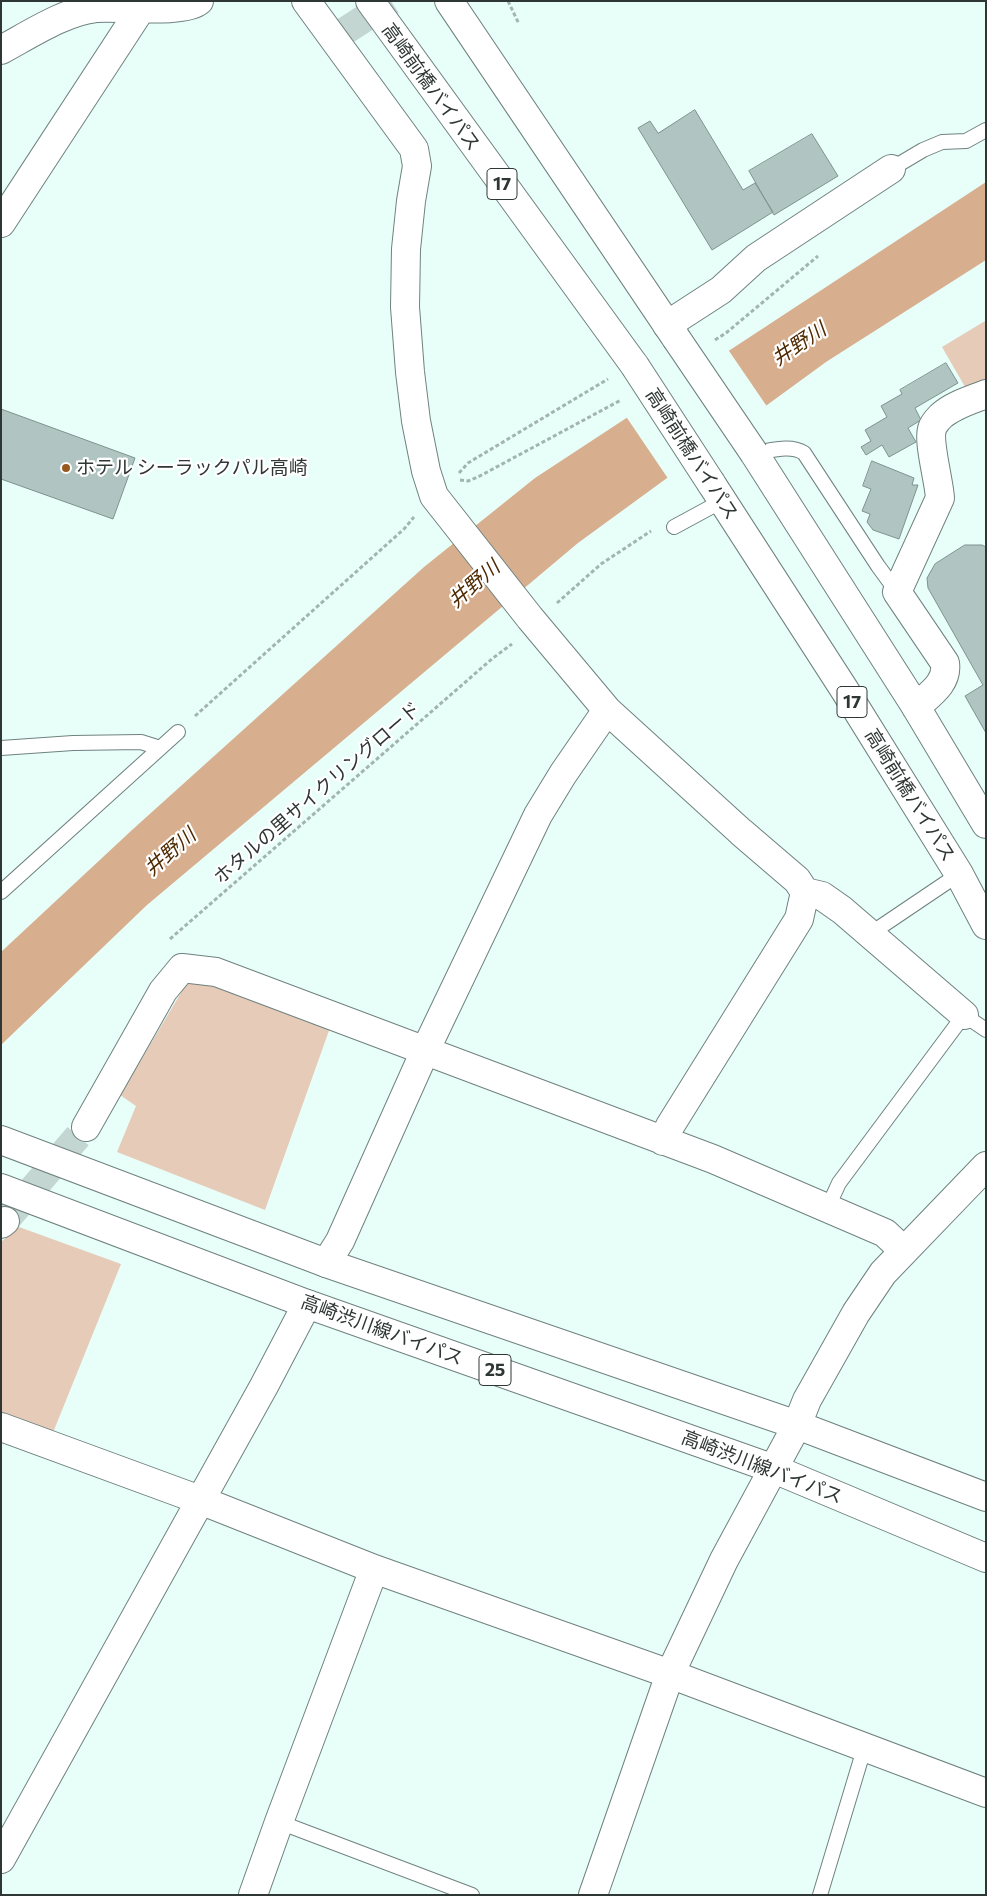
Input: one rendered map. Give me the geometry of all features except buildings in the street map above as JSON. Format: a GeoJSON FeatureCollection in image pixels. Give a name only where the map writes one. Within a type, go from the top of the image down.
{"type":"FeatureCollection","features":[{"type":"Feature","properties":{"kind":"main road"},"geometry":{"type":"LineString","coordinates":[[1,50],[66,16],[84,11],[144,4],[183,8],[195,5],[199,1]]}},
{"type":"Feature","properties":{"kind":"main road"},"geometry":{"type":"LineString","coordinates":[[306,1],[338,34],[414,149],[417,166],[406,249],[405,307],[416,421],[426,471],[434,496],[428,511],[540,613],[607,710],[741,832],[797,880],[806,892],[822,896],[842,910],[964,1014]]}},
{"type":"Feature","properties":{"kind":"main road","name":"高崎前橋バイパス"},"geometry":{"type":"LineString","coordinates":[[370,1],[635,366],[844,688],[959,874],[986,924]]}},
{"type":"Feature","properties":{"kind":"main road"},"geometry":{"type":"LineString","coordinates":[[449,1],[754,453],[916,706],[986,824]]}},
{"type":"Feature","properties":{"kind":"main road"},"geometry":{"type":"LineString","coordinates":[[1,223],[144,4]]}},
{"type":"Feature","properties":{"kind":"main road"},"geometry":{"type":"LineString","coordinates":[[672,332],[756,258],[891,169]]}},
{"type":"Feature","properties":{"kind":"main road"},"geometry":{"type":"LineString","coordinates":[[916,706],[937,688],[946,672],[946,662],[897,592],[940,498],[931,441],[932,428],[940,416],[953,408],[986,394]]}},
{"type":"Feature","properties":{"kind":"main road"},"geometry":{"type":"LineString","coordinates":[[326,1263],[340,1241],[425,1051],[538,815],[562,774],[607,710]]}},
{"type":"Feature","properties":{"kind":"main road"},"geometry":{"type":"LineString","coordinates":[[663,1141],[670,1126],[799,919],[806,892]]}},
{"type":"Feature","properties":{"kind":"main road"},"geometry":{"type":"LineString","coordinates":[[86,1127],[163,991],[182,968],[216,972],[712,1159],[885,1233],[904,1251]]}},
{"type":"Feature","properties":{"kind":"main road","name":"25"},"geometry":{"type":"LineString","coordinates":[[1,1140],[326,1263],[797,1425],[986,1497]]}},
{"type":"Feature","properties":{"kind":"main road"},"geometry":{"type":"LineString","coordinates":[[593,1895],[670,1674],[724,1560],[797,1425],[807,1400],[856,1312],[883,1273],[986,1166]]}},
{"type":"Feature","properties":{"kind":"main road","name":"高崎渋川線バイパス"},"geometry":{"type":"LineString","coordinates":[[1,1188],[308,1304],[774,1469],[986,1558]]}},
{"type":"Feature","properties":{"kind":"main road"},"geometry":{"type":"LineString","coordinates":[[1,1858],[308,1304]]}},
{"type":"Feature","properties":{"kind":"main road"},"geometry":{"type":"LineString","coordinates":[[1,1426],[200,1500],[374,1569],[670,1674],[864,1749],[986,1793]]}},
{"type":"Feature","properties":{"kind":"main road"},"geometry":{"type":"LineString","coordinates":[[253,1895],[374,1569]]}},
{"type":"Feature","properties":{"kind":"lane"},"geometry":{"type":"LineString","coordinates":[[891,169],[923,150],[942,142],[966,141],[986,130]]}},
{"type":"Feature","properties":{"kind":"lane"},"geometry":{"type":"LineString","coordinates":[[754,453],[786,449],[797,449],[804,453],[897,592]]}},
{"type":"Feature","properties":{"kind":"lane"},"geometry":{"type":"LineString","coordinates":[[674,527],[717,492]]}},
{"type":"Feature","properties":{"kind":"lane"},"geometry":{"type":"LineString","coordinates":[[1,892],[178,732]]}},
{"type":"Feature","properties":{"kind":"lane"},"geometry":{"type":"LineString","coordinates":[[1,748],[73,743],[141,742],[160,748]]}},
{"type":"Feature","properties":{"kind":"lane"},"geometry":{"type":"LineString","coordinates":[[870,934],[959,874]]}},
{"type":"Feature","properties":{"kind":"lane"},"geometry":{"type":"LineString","coordinates":[[827,1209],[839,1182],[964,1014],[986,1030]]}},
{"type":"Feature","properties":{"kind":"lane"},"geometry":{"type":"LineString","coordinates":[[820,1895],[864,1749]]}},
{"type":"Feature","properties":{"kind":"lane"},"geometry":{"type":"LineString","coordinates":[[279,1822],[472,1895]]}},
{"type":"Feature","properties":{"kind":"path"},"geometry":{"type":"LineString","coordinates":[[508,1],[519,24]]}},
{"type":"Feature","properties":{"kind":"path"},"geometry":{"type":"LineString","coordinates":[[453,480],[468,464],[608,378]]}},
{"type":"Feature","properties":{"kind":"path"},"geometry":{"type":"LineString","coordinates":[[178,732],[404,529],[428,511]]}},
{"type":"Feature","properties":{"kind":"path"},"geometry":{"type":"LineString","coordinates":[[540,613],[601,564],[659,525],[674,527]]}},
{"type":"Feature","properties":{"kind":"path","name":"ホタルの里サイクリングロード"},"geometry":{"type":"LineString","coordinates":[[165,947],[170,939],[493,658],[516,642]]}},
{"type":"Feature","properties":{"kind":"shaded area"},"geometry":{"type":"Polygon","coordinates":[[[985,321],[986,384],[968,392],[942,347],[985,321]]]}},
{"type":"Feature","properties":{"kind":"shaded area"},"geometry":{"type":"Polygon","coordinates":[[[188,981],[215,983],[331,1025],[265,1210],[117,1152],[136,1106],[120,1095],[188,981]]]}},
{"type":"Feature","properties":{"kind":"shaded area"},"geometry":{"type":"Polygon","coordinates":[[[19,1227],[121,1264],[52,1435],[1,1414],[1,1242],[19,1227]]]}},
{"type":"Feature","properties":{"kind":"water","name":"井野川"},"geometry":{"type":"Polygon","coordinates":[[[986,182],[986,260],[826,362],[578,543],[147,905],[1,1045],[1,952],[132,830],[424,567],[535,478],[986,182]]]}},
{"type":"Feature","properties":{"kind":"pier"},"geometry":{"type":"Polygon","coordinates":[[[727,348],[768,408],[669,480],[625,415],[727,348]]]}},
{"type":"Feature","properties":{"kind":"tunnel"},"geometry":{"type":"LineString","coordinates":[[345,31],[391,1]]}},
{"type":"Feature","properties":{"kind":"tunnel"},"geometry":{"type":"LineString","coordinates":[[5,1221],[86,1127]]}},
{"type":"Feature","properties":{"kind":"place","name":"ホテル シーラックパル高崎"},"geometry":{"type":"Point","coordinates":[66,468]}}]}
